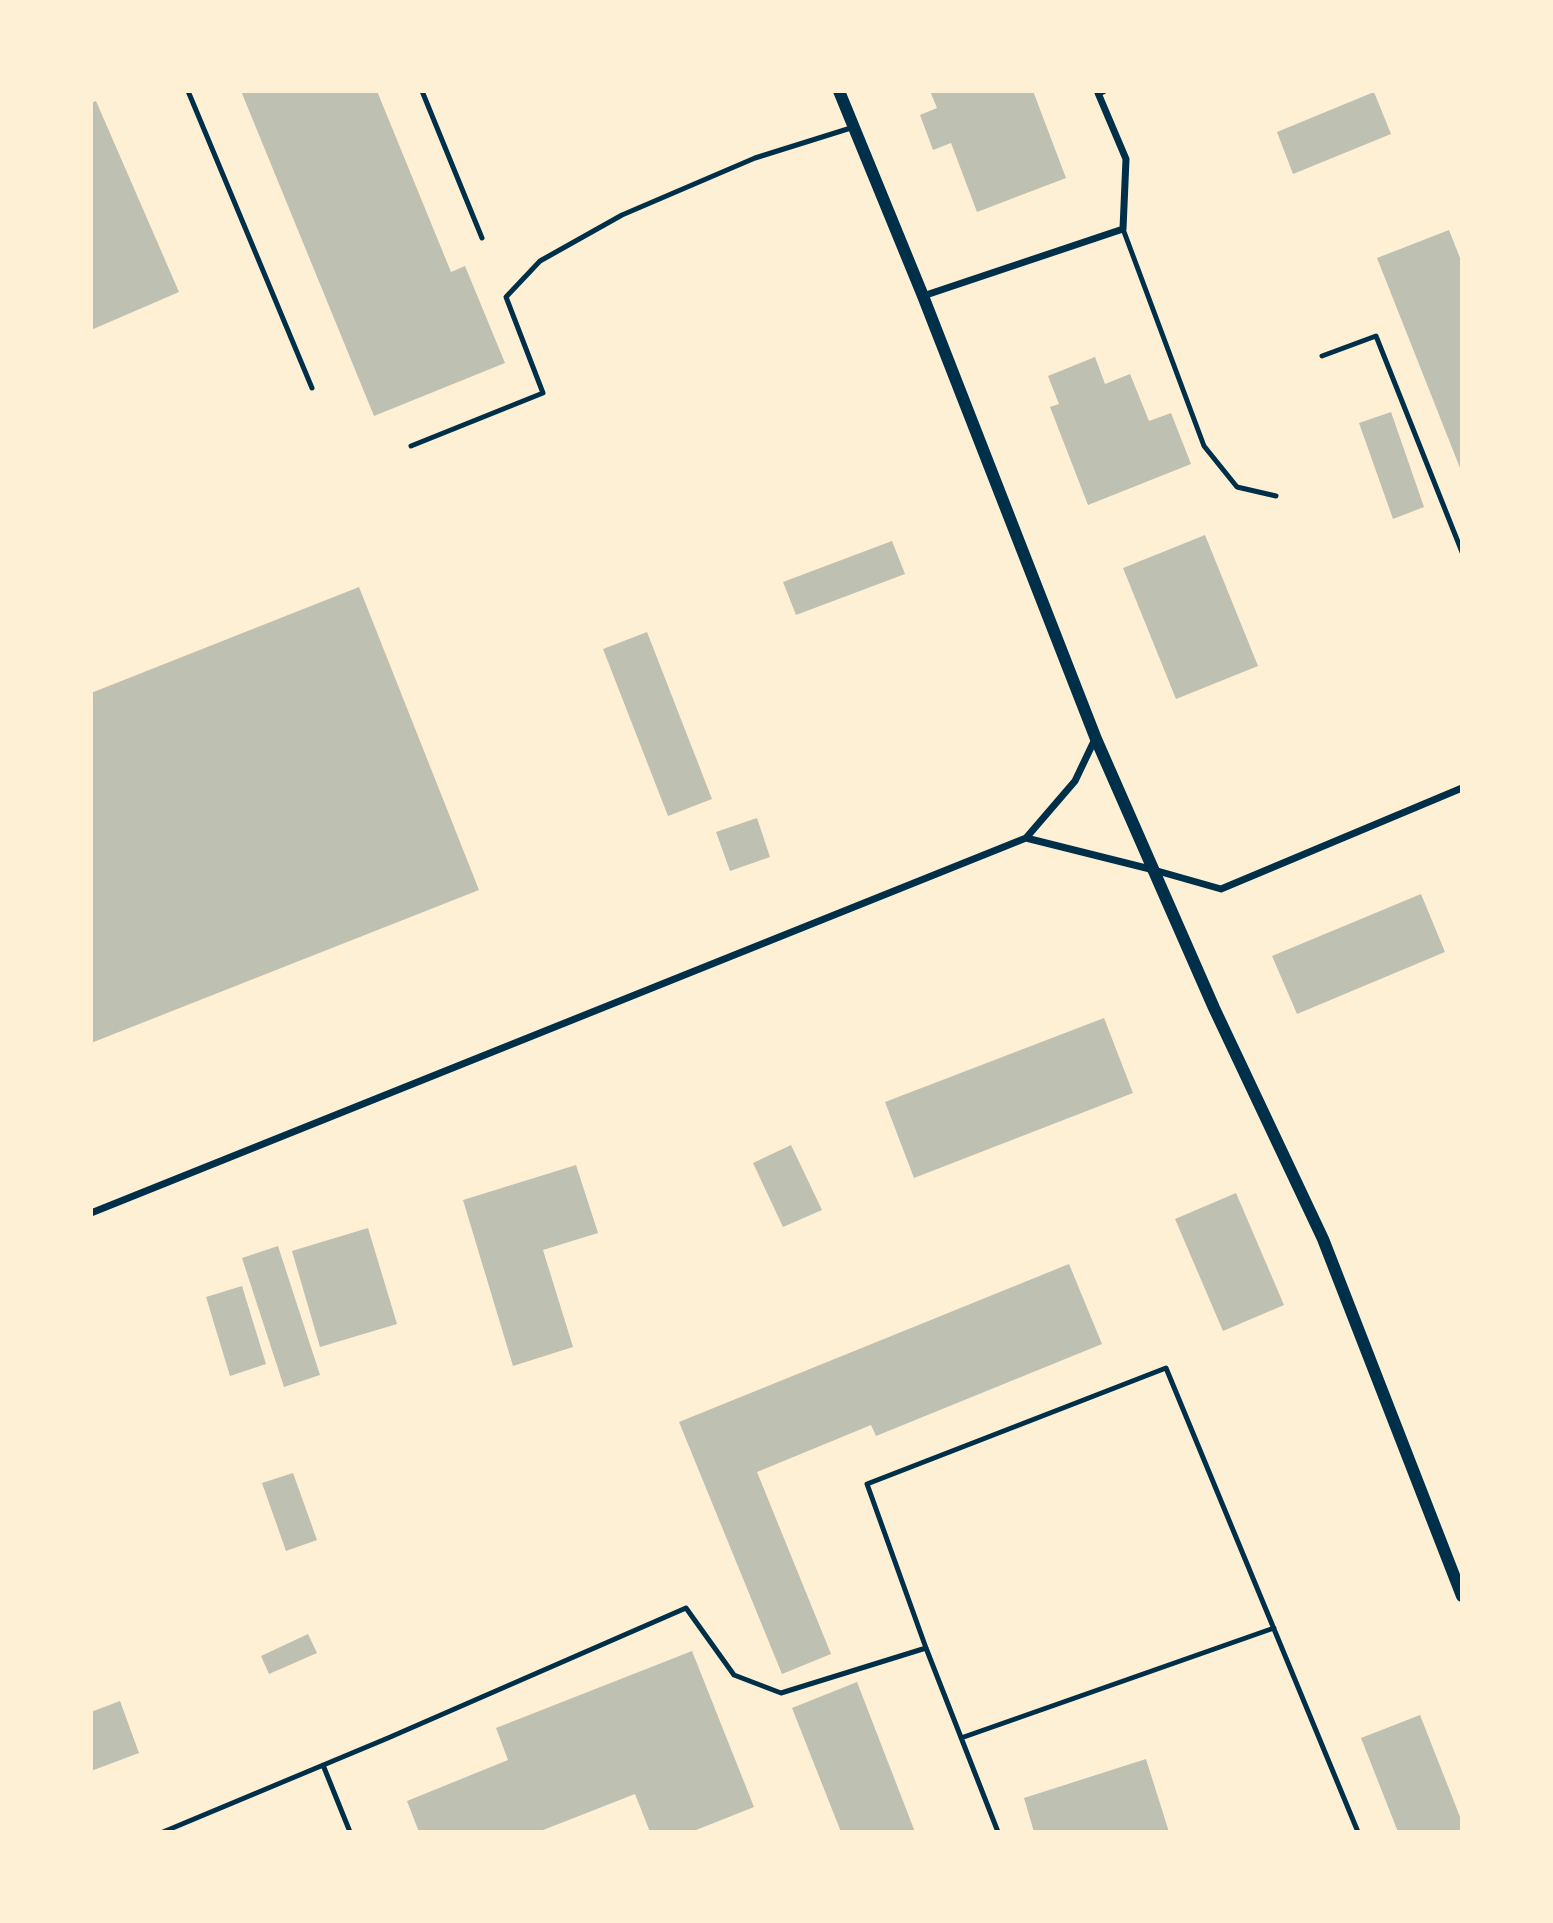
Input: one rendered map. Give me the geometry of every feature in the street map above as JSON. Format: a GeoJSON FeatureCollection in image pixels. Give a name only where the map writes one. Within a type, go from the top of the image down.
{"type":"FeatureCollection","features":[{"type":"Feature","properties":{"kind":"street"},"geometry":{"type":"LineString","coordinates":[[839,91],[923,296],[1096,739],[1214,1008],[1323,1239],[1462,1596]]}},
{"type":"Feature","properties":{"kind":"street"},"geometry":{"type":"LineString","coordinates":[[923,296],[1123,229],[1126,159],[1100,92]]}},
{"type":"Feature","properties":{"kind":"street"},"geometry":{"type":"LineString","coordinates":[[91,1213],[1026,838],[1075,780],[1096,739]]}},
{"type":"Feature","properties":{"kind":"street"},"geometry":{"type":"LineString","coordinates":[[1026,838],[1221,889],[1462,788]]}},
{"type":"Feature","properties":{"kind":"lane"},"geometry":{"type":"LineString","coordinates":[[188,91],[312,388]]}},
{"type":"Feature","properties":{"kind":"lane"},"geometry":{"type":"LineString","coordinates":[[422,91],[482,238]]}},
{"type":"Feature","properties":{"kind":"lane"},"geometry":{"type":"LineString","coordinates":[[411,446],[543,393],[506,297],[540,261],[622,215],[755,158],[854,127]]}},
{"type":"Feature","properties":{"kind":"lane"},"geometry":{"type":"LineString","coordinates":[[1123,229],[1205,446],[1237,487],[1276,496]]}},
{"type":"Feature","properties":{"kind":"lane"},"geometry":{"type":"LineString","coordinates":[[1322,356],[1376,336],[1462,552]]}},
{"type":"Feature","properties":{"kind":"lane"},"geometry":{"type":"LineString","coordinates":[[998,1832],[926,1648],[867,1484],[1166,1368],[1358,1832]]}},
{"type":"Feature","properties":{"kind":"lane"},"geometry":{"type":"LineString","coordinates":[[163,1832],[686,1608],[734,1675],[781,1693],[926,1648]]}},
{"type":"Feature","properties":{"kind":"lane"},"geometry":{"type":"LineString","coordinates":[[961,1738],[1274,1628]]}},
{"type":"Feature","properties":{"kind":"lane"},"geometry":{"type":"LineString","coordinates":[[323,1765],[350,1832]]}},
{"type":"Feature","properties":{"kind":"building"},"geometry":{"type":"Polygon","coordinates":[[[241,91],[377,91],[451,272],[465,266],[505,363],[374,416],[241,91]]]}},
{"type":"Feature","properties":{"kind":"building"},"geometry":{"type":"Polygon","coordinates":[[[930,91],[1033,91],[1066,178],[977,212],[951,143],[933,150],[920,115],[937,108],[930,91]]]}},
{"type":"Feature","properties":{"kind":"building"},"geometry":{"type":"Polygon","coordinates":[[[1374,92],[1391,134],[1293,174],[1277,132],[1374,92]]]}},
{"type":"Feature","properties":{"kind":"building"},"geometry":{"type":"Polygon","coordinates":[[[96,101],[179,292],[91,330],[91,103],[96,101]]]}},
{"type":"Feature","properties":{"kind":"building"},"geometry":{"type":"Polygon","coordinates":[[[1449,230],[1462,263],[1462,473],[1377,258],[1449,230]]]}},
{"type":"Feature","properties":{"kind":"building"},"geometry":{"type":"Polygon","coordinates":[[[1095,357],[1105,384],[1130,374],[1149,421],[1171,413],[1191,464],[1088,505],[1050,407],[1059,404],[1048,376],[1095,357]]]}},
{"type":"Feature","properties":{"kind":"building"},"geometry":{"type":"Polygon","coordinates":[[[1391,412],[1424,507],[1393,519],[1359,423],[1391,412]]]}},
{"type":"Feature","properties":{"kind":"building"},"geometry":{"type":"Polygon","coordinates":[[[1205,535],[1258,666],[1176,699],[1123,568],[1205,535]]]}},
{"type":"Feature","properties":{"kind":"building"},"geometry":{"type":"Polygon","coordinates":[[[892,541],[905,574],[796,615],[783,582],[892,541]]]}},
{"type":"Feature","properties":{"kind":"building"},"geometry":{"type":"Polygon","coordinates":[[[359,587],[479,890],[91,1043],[91,693],[359,587]]]}},
{"type":"Feature","properties":{"kind":"building"},"geometry":{"type":"Polygon","coordinates":[[[647,632],[712,799],[668,816],[603,649],[647,632]]]}},
{"type":"Feature","properties":{"kind":"building"},"geometry":{"type":"Polygon","coordinates":[[[757,818],[770,857],[730,871],[716,832],[757,818]]]}},
{"type":"Feature","properties":{"kind":"building"},"geometry":{"type":"Polygon","coordinates":[[[1421,894],[1445,952],[1297,1014],[1272,956],[1421,894]]]}},
{"type":"Feature","properties":{"kind":"building"},"geometry":{"type":"Polygon","coordinates":[[[1104,1018],[1133,1093],[914,1178],[885,1102],[1104,1018]]]}},
{"type":"Feature","properties":{"kind":"building"},"geometry":{"type":"Polygon","coordinates":[[[791,1145],[822,1210],[783,1227],[753,1163],[791,1145]]]}},
{"type":"Feature","properties":{"kind":"building"},"geometry":{"type":"Polygon","coordinates":[[[576,1165],[598,1233],[543,1250],[573,1347],[513,1366],[463,1200],[576,1165]]]}},
{"type":"Feature","properties":{"kind":"building"},"geometry":{"type":"Polygon","coordinates":[[[1236,1193],[1284,1305],[1223,1331],[1175,1219],[1236,1193]]]}},
{"type":"Feature","properties":{"kind":"building"},"geometry":{"type":"Polygon","coordinates":[[[368,1228],[397,1324],[320,1347],[292,1251],[368,1228]]]}},
{"type":"Feature","properties":{"kind":"building"},"geometry":{"type":"Polygon","coordinates":[[[278,1246],[320,1375],[284,1387],[242,1258],[278,1246]]]}},
{"type":"Feature","properties":{"kind":"building"},"geometry":{"type":"Polygon","coordinates":[[[1069,1264],[1102,1344],[876,1436],[871,1425],[757,1472],[831,1654],[782,1674],[679,1422],[1069,1264]]]}},
{"type":"Feature","properties":{"kind":"building"},"geometry":{"type":"Polygon","coordinates":[[[242,1286],[266,1364],[230,1376],[206,1297],[242,1286]]]}},
{"type":"Feature","properties":{"kind":"building"},"geometry":{"type":"Polygon","coordinates":[[[293,1473],[317,1540],[286,1551],[262,1483],[293,1473]]]}},
{"type":"Feature","properties":{"kind":"building"},"geometry":{"type":"Polygon","coordinates":[[[308,1634],[317,1653],[269,1674],[261,1656],[308,1634]]]}},
{"type":"Feature","properties":{"kind":"building"},"geometry":{"type":"Polygon","coordinates":[[[692,1651],[754,1807],[691,1832],[650,1832],[635,1794],[538,1832],[419,1832],[407,1801],[508,1760],[496,1728],[692,1651]]]}},
{"type":"Feature","properties":{"kind":"building"},"geometry":{"type":"Polygon","coordinates":[[[857,1682],[915,1832],[841,1832],[792,1708],[857,1682]]]}},
{"type":"Feature","properties":{"kind":"building"},"geometry":{"type":"Polygon","coordinates":[[[120,1701],[139,1753],[91,1771],[91,1712],[120,1701]]]}},
{"type":"Feature","properties":{"kind":"building"},"geometry":{"type":"Polygon","coordinates":[[[1420,1715],[1462,1822],[1462,1832],[1398,1832],[1361,1738],[1420,1715]]]}},
{"type":"Feature","properties":{"kind":"building"},"geometry":{"type":"Polygon","coordinates":[[[1146,1759],[1169,1832],[1034,1832],[1024,1798],[1146,1759]]]}}]}
